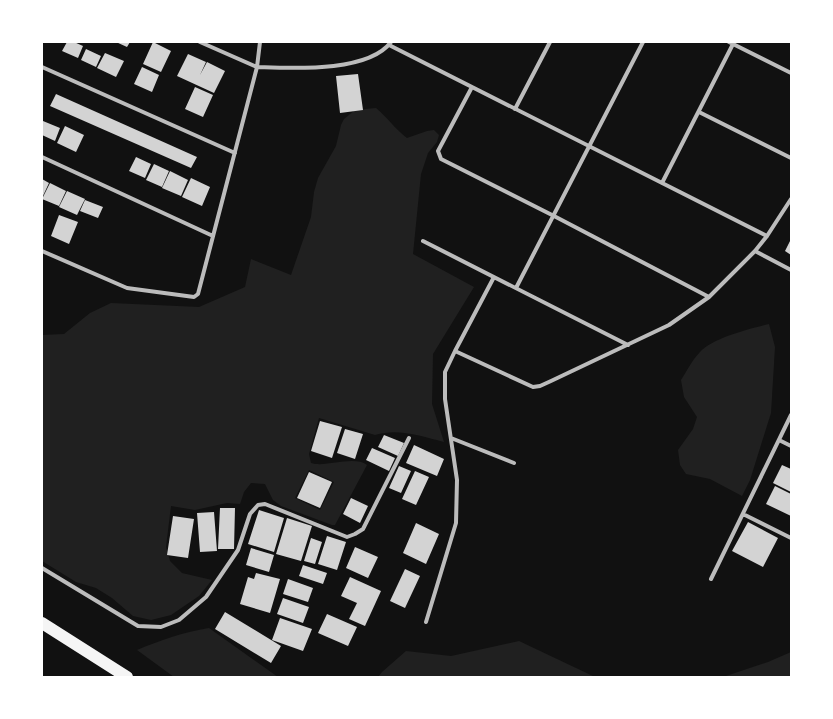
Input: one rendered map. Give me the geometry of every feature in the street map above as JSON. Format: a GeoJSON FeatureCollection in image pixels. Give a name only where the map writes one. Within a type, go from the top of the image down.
{"type":"FeatureCollection","features":[{"type":"Feature","properties":{"kind":"highway"},"geometry":{"type":"LineString","coordinates":[[42,623],[127,677]]}},
{"type":"Feature","properties":{"kind":"street"},"geometry":{"type":"LineString","coordinates":[[200,42],[257,67],[314,69],[351,64],[376,54],[390,43],[472,87],[767,236]]}},
{"type":"Feature","properties":{"kind":"street"},"geometry":{"type":"LineString","coordinates":[[42,251],[127,288],[194,297],[198,294],[257,67],[260,42]]}},
{"type":"Feature","properties":{"kind":"street"},"geometry":{"type":"LineString","coordinates":[[515,109],[550,42]]}},
{"type":"Feature","properties":{"kind":"street"},"geometry":{"type":"LineString","coordinates":[[516,288],[642,42]]}},
{"type":"Feature","properties":{"kind":"street"},"geometry":{"type":"LineString","coordinates":[[662,183],[699,112],[731,43],[791,73]]}},
{"type":"Feature","properties":{"kind":"street"},"geometry":{"type":"LineString","coordinates":[[42,68],[235,153]]}},
{"type":"Feature","properties":{"kind":"street"},"geometry":{"type":"LineString","coordinates":[[472,87],[438,151],[441,159],[554,216],[709,298]]}},
{"type":"Feature","properties":{"kind":"street"},"geometry":{"type":"LineString","coordinates":[[699,112],[791,158]]}},
{"type":"Feature","properties":{"kind":"street"},"geometry":{"type":"LineString","coordinates":[[42,157],[213,236]]}},
{"type":"Feature","properties":{"kind":"street"},"geometry":{"type":"LineString","coordinates":[[455,351],[533,387],[551,382],[669,325],[709,298],[755,251],[767,236],[791,199]]}},
{"type":"Feature","properties":{"kind":"street"},"geometry":{"type":"LineString","coordinates":[[423,241],[628,345]]}},
{"type":"Feature","properties":{"kind":"street"},"geometry":{"type":"LineString","coordinates":[[755,251],[791,270]]}},
{"type":"Feature","properties":{"kind":"street"},"geometry":{"type":"LineString","coordinates":[[426,622],[456,522],[457,480],[452,438],[445,399],[446,372],[455,351],[494,277]]}},
{"type":"Feature","properties":{"kind":"street"},"geometry":{"type":"LineString","coordinates":[[711,579],[791,415]]}},
{"type":"Feature","properties":{"kind":"street"},"geometry":{"type":"LineString","coordinates":[[42,568],[138,626],[161,627],[179,620],[206,597],[238,550],[250,514],[258,505],[265,504],[347,537],[363,529],[410,438]]}},
{"type":"Feature","properties":{"kind":"street"},"geometry":{"type":"LineString","coordinates":[[452,438],[514,463]]}},
{"type":"Feature","properties":{"kind":"street"},"geometry":{"type":"LineString","coordinates":[[779,440],[791,446]]}},
{"type":"Feature","properties":{"kind":"street"},"geometry":{"type":"LineString","coordinates":[[743,514],[791,538]]}},
{"type":"Feature","properties":{"kind":"shaded area"},"geometry":{"type":"Polygon","coordinates":[[[376,108],[407,138],[434,130],[439,135],[437,142],[428,153],[421,174],[413,254],[474,287],[433,354],[432,404],[444,442],[418,435],[392,432],[375,435],[319,418],[309,454],[311,463],[324,464],[354,461],[367,465],[335,525],[281,506],[273,500],[265,484],[251,483],[244,492],[240,504],[227,503],[195,510],[171,506],[166,547],[170,561],[182,573],[212,580],[199,596],[171,615],[151,620],[133,616],[112,598],[96,588],[76,582],[42,561],[42,335],[64,334],[90,313],[111,303],[199,307],[245,287],[251,259],[291,275],[311,217],[314,192],[318,178],[336,146],[344,119],[355,110],[376,108]],[[309,470],[295,498],[320,510],[334,482],[309,470]]]}},
{"type":"Feature","properties":{"kind":"shaded area"},"geometry":{"type":"Polygon","coordinates":[[[769,324],[775,347],[771,413],[750,480],[742,496],[710,479],[686,474],[680,465],[678,450],[693,429],[697,417],[684,397],[681,380],[694,358],[713,342],[733,334],[769,324]]]}},
{"type":"Feature","properties":{"kind":"shaded area"},"geometry":{"type":"Polygon","coordinates":[[[209,628],[278,677],[174,677],[137,650],[173,637],[209,628]]]}},
{"type":"Feature","properties":{"kind":"shaded area"},"geometry":{"type":"Polygon","coordinates":[[[519,641],[595,677],[378,677],[406,651],[451,656],[519,641]]]}},
{"type":"Feature","properties":{"kind":"shaded area"},"geometry":{"type":"Polygon","coordinates":[[[791,652],[791,677],[723,677],[768,662],[791,652]]]}},
{"type":"Feature","properties":{"kind":"building"},"geometry":{"type":"Polygon","coordinates":[[[67,42],[74,42],[83,46],[78,58],[62,51],[67,42]]]}},
{"type":"Feature","properties":{"kind":"building"},"geometry":{"type":"Polygon","coordinates":[[[116,42],[130,42],[127,47],[116,42]]]}},
{"type":"Feature","properties":{"kind":"building"},"geometry":{"type":"Polygon","coordinates":[[[153,42],[171,51],[161,72],[143,64],[153,42]]]}},
{"type":"Feature","properties":{"kind":"building"},"geometry":{"type":"Polygon","coordinates":[[[86,49],[101,56],[96,67],[81,60],[86,49]]]}},
{"type":"Feature","properties":{"kind":"building"},"geometry":{"type":"Polygon","coordinates":[[[105,53],[124,61],[116,77],[97,68],[105,53]]]}},
{"type":"Feature","properties":{"kind":"building"},"geometry":{"type":"Polygon","coordinates":[[[188,54],[206,62],[200,75],[207,62],[225,71],[214,93],[177,76],[188,54]]]}},
{"type":"Feature","properties":{"kind":"building"},"geometry":{"type":"Polygon","coordinates":[[[142,67],[159,75],[152,92],[134,84],[142,67]]]}},
{"type":"Feature","properties":{"kind":"building"},"geometry":{"type":"Polygon","coordinates":[[[358,74],[363,110],[340,113],[336,76],[358,74]]]}},
{"type":"Feature","properties":{"kind":"building"},"geometry":{"type":"Polygon","coordinates":[[[195,87],[213,95],[203,117],[185,109],[195,87]]]}},
{"type":"Feature","properties":{"kind":"building"},"geometry":{"type":"Polygon","coordinates":[[[56,94],[197,157],[191,168],[50,106],[56,94]]]}},
{"type":"Feature","properties":{"kind":"building"},"geometry":{"type":"Polygon","coordinates":[[[43,121],[60,128],[55,141],[42,135],[43,121]]]}},
{"type":"Feature","properties":{"kind":"building"},"geometry":{"type":"Polygon","coordinates":[[[65,126],[84,135],[76,152],[57,143],[65,126]]]}},
{"type":"Feature","properties":{"kind":"building"},"geometry":{"type":"Polygon","coordinates":[[[136,157],[151,164],[145,178],[129,171],[136,157]]]}},
{"type":"Feature","properties":{"kind":"building"},"geometry":{"type":"Polygon","coordinates":[[[154,164],[169,171],[162,187],[146,180],[154,164]]]}},
{"type":"Feature","properties":{"kind":"building"},"geometry":{"type":"Polygon","coordinates":[[[170,171],[188,180],[181,196],[162,188],[170,171]]]}},
{"type":"Feature","properties":{"kind":"building"},"geometry":{"type":"Polygon","coordinates":[[[191,178],[210,187],[202,206],[182,197],[191,178]]]}},
{"type":"Feature","properties":{"kind":"building"},"geometry":{"type":"Polygon","coordinates":[[[42,179],[49,183],[42,198],[42,179]]]}},
{"type":"Feature","properties":{"kind":"building"},"geometry":{"type":"Polygon","coordinates":[[[50,183],[66,191],[59,206],[42,199],[50,183]]]}},
{"type":"Feature","properties":{"kind":"building"},"geometry":{"type":"Polygon","coordinates":[[[67,191],[85,199],[77,215],[59,207],[67,191]]]}},
{"type":"Feature","properties":{"kind":"building"},"geometry":{"type":"Polygon","coordinates":[[[85,200],[103,207],[98,218],[80,211],[85,200]]]}},
{"type":"Feature","properties":{"kind":"building"},"geometry":{"type":"Polygon","coordinates":[[[59,215],[78,222],[69,244],[51,236],[59,215]]]}},
{"type":"Feature","properties":{"kind":"building"},"geometry":{"type":"Polygon","coordinates":[[[791,239],[791,255],[785,251],[791,239]]]}},
{"type":"Feature","properties":{"kind":"building"},"geometry":{"type":"Polygon","coordinates":[[[320,421],[342,427],[332,458],[311,451],[320,421]]]}},
{"type":"Feature","properties":{"kind":"building"},"geometry":{"type":"Polygon","coordinates":[[[345,429],[363,434],[355,459],[337,453],[345,429]]]}},
{"type":"Feature","properties":{"kind":"building"},"geometry":{"type":"Polygon","coordinates":[[[384,435],[404,443],[398,456],[378,447],[384,435]]]}},
{"type":"Feature","properties":{"kind":"building"},"geometry":{"type":"Polygon","coordinates":[[[414,445],[444,459],[437,476],[406,463],[414,445]]]}},
{"type":"Feature","properties":{"kind":"building"},"geometry":{"type":"Polygon","coordinates":[[[372,448],[395,458],[389,471],[366,460],[372,448]]]}},
{"type":"Feature","properties":{"kind":"building"},"geometry":{"type":"Polygon","coordinates":[[[782,465],[791,469],[791,492],[773,483],[782,465]]]}},
{"type":"Feature","properties":{"kind":"building"},"geometry":{"type":"Polygon","coordinates":[[[399,466],[411,471],[401,493],[389,488],[399,466]]]}},
{"type":"Feature","properties":{"kind":"building"},"geometry":{"type":"Polygon","coordinates":[[[415,471],[429,477],[416,505],[402,499],[415,471]]]}},
{"type":"Feature","properties":{"kind":"building"},"geometry":{"type":"Polygon","coordinates":[[[309,472],[332,482],[320,508],[297,498],[309,472]]]}},
{"type":"Feature","properties":{"kind":"building"},"geometry":{"type":"Polygon","coordinates":[[[775,486],[791,494],[791,516],[766,504],[775,486]]]}},
{"type":"Feature","properties":{"kind":"building"},"geometry":{"type":"Polygon","coordinates":[[[351,498],[368,506],[360,523],[343,514],[351,498]]]}},
{"type":"Feature","properties":{"kind":"building"},"geometry":{"type":"Polygon","coordinates":[[[220,508],[235,508],[234,549],[218,549],[220,508]]]}},
{"type":"Feature","properties":{"kind":"building"},"geometry":{"type":"Polygon","coordinates":[[[259,510],[284,518],[274,552],[248,544],[259,510]]]}},
{"type":"Feature","properties":{"kind":"building"},"geometry":{"type":"Polygon","coordinates":[[[214,512],[217,551],[200,552],[197,513],[214,512]]]}},
{"type":"Feature","properties":{"kind":"building"},"geometry":{"type":"Polygon","coordinates":[[[173,516],[194,519],[188,558],[167,555],[173,516]]]}},
{"type":"Feature","properties":{"kind":"building"},"geometry":{"type":"Polygon","coordinates":[[[287,518],[312,526],[301,561],[276,554],[287,518]]]}},
{"type":"Feature","properties":{"kind":"building"},"geometry":{"type":"Polygon","coordinates":[[[748,522],[778,538],[763,567],[732,551],[748,522]]]}},
{"type":"Feature","properties":{"kind":"building"},"geometry":{"type":"Polygon","coordinates":[[[416,523],[439,534],[426,564],[403,553],[416,523]]]}},
{"type":"Feature","properties":{"kind":"building"},"geometry":{"type":"Polygon","coordinates":[[[327,536],[346,542],[337,570],[318,564],[327,536]]]}},
{"type":"Feature","properties":{"kind":"building"},"geometry":{"type":"Polygon","coordinates":[[[311,538],[322,542],[315,564],[304,561],[311,538]]]}},
{"type":"Feature","properties":{"kind":"building"},"geometry":{"type":"Polygon","coordinates":[[[355,547],[378,557],[368,578],[346,568],[355,547]]]}},
{"type":"Feature","properties":{"kind":"building"},"geometry":{"type":"Polygon","coordinates":[[[251,548],[274,555],[269,572],[246,565],[251,548]]]}},
{"type":"Feature","properties":{"kind":"building"},"geometry":{"type":"Polygon","coordinates":[[[303,565],[327,573],[323,584],[299,576],[303,565]]]}},
{"type":"Feature","properties":{"kind":"building"},"geometry":{"type":"Polygon","coordinates":[[[405,569],[420,576],[405,608],[390,601],[405,569]]]}},
{"type":"Feature","properties":{"kind":"building"},"geometry":{"type":"Polygon","coordinates":[[[256,573],[280,579],[270,613],[240,604],[248,577],[254,579],[256,573]]]}},
{"type":"Feature","properties":{"kind":"building"},"geometry":{"type":"Polygon","coordinates":[[[350,577],[381,591],[365,626],[349,619],[357,603],[341,596],[350,577]]]}},
{"type":"Feature","properties":{"kind":"building"},"geometry":{"type":"Polygon","coordinates":[[[288,579],[313,588],[308,602],[283,594],[288,579]]]}},
{"type":"Feature","properties":{"kind":"building"},"geometry":{"type":"Polygon","coordinates":[[[283,598],[309,607],[303,623],[277,614],[283,598]]]}},
{"type":"Feature","properties":{"kind":"building"},"geometry":{"type":"Polygon","coordinates":[[[225,612],[281,646],[271,663],[215,629],[225,612]]]}},
{"type":"Feature","properties":{"kind":"building"},"geometry":{"type":"Polygon","coordinates":[[[327,614],[357,627],[348,646],[318,633],[327,614]]]}},
{"type":"Feature","properties":{"kind":"building"},"geometry":{"type":"Polygon","coordinates":[[[280,618],[312,629],[303,651],[272,640],[280,618]]]}}]}
